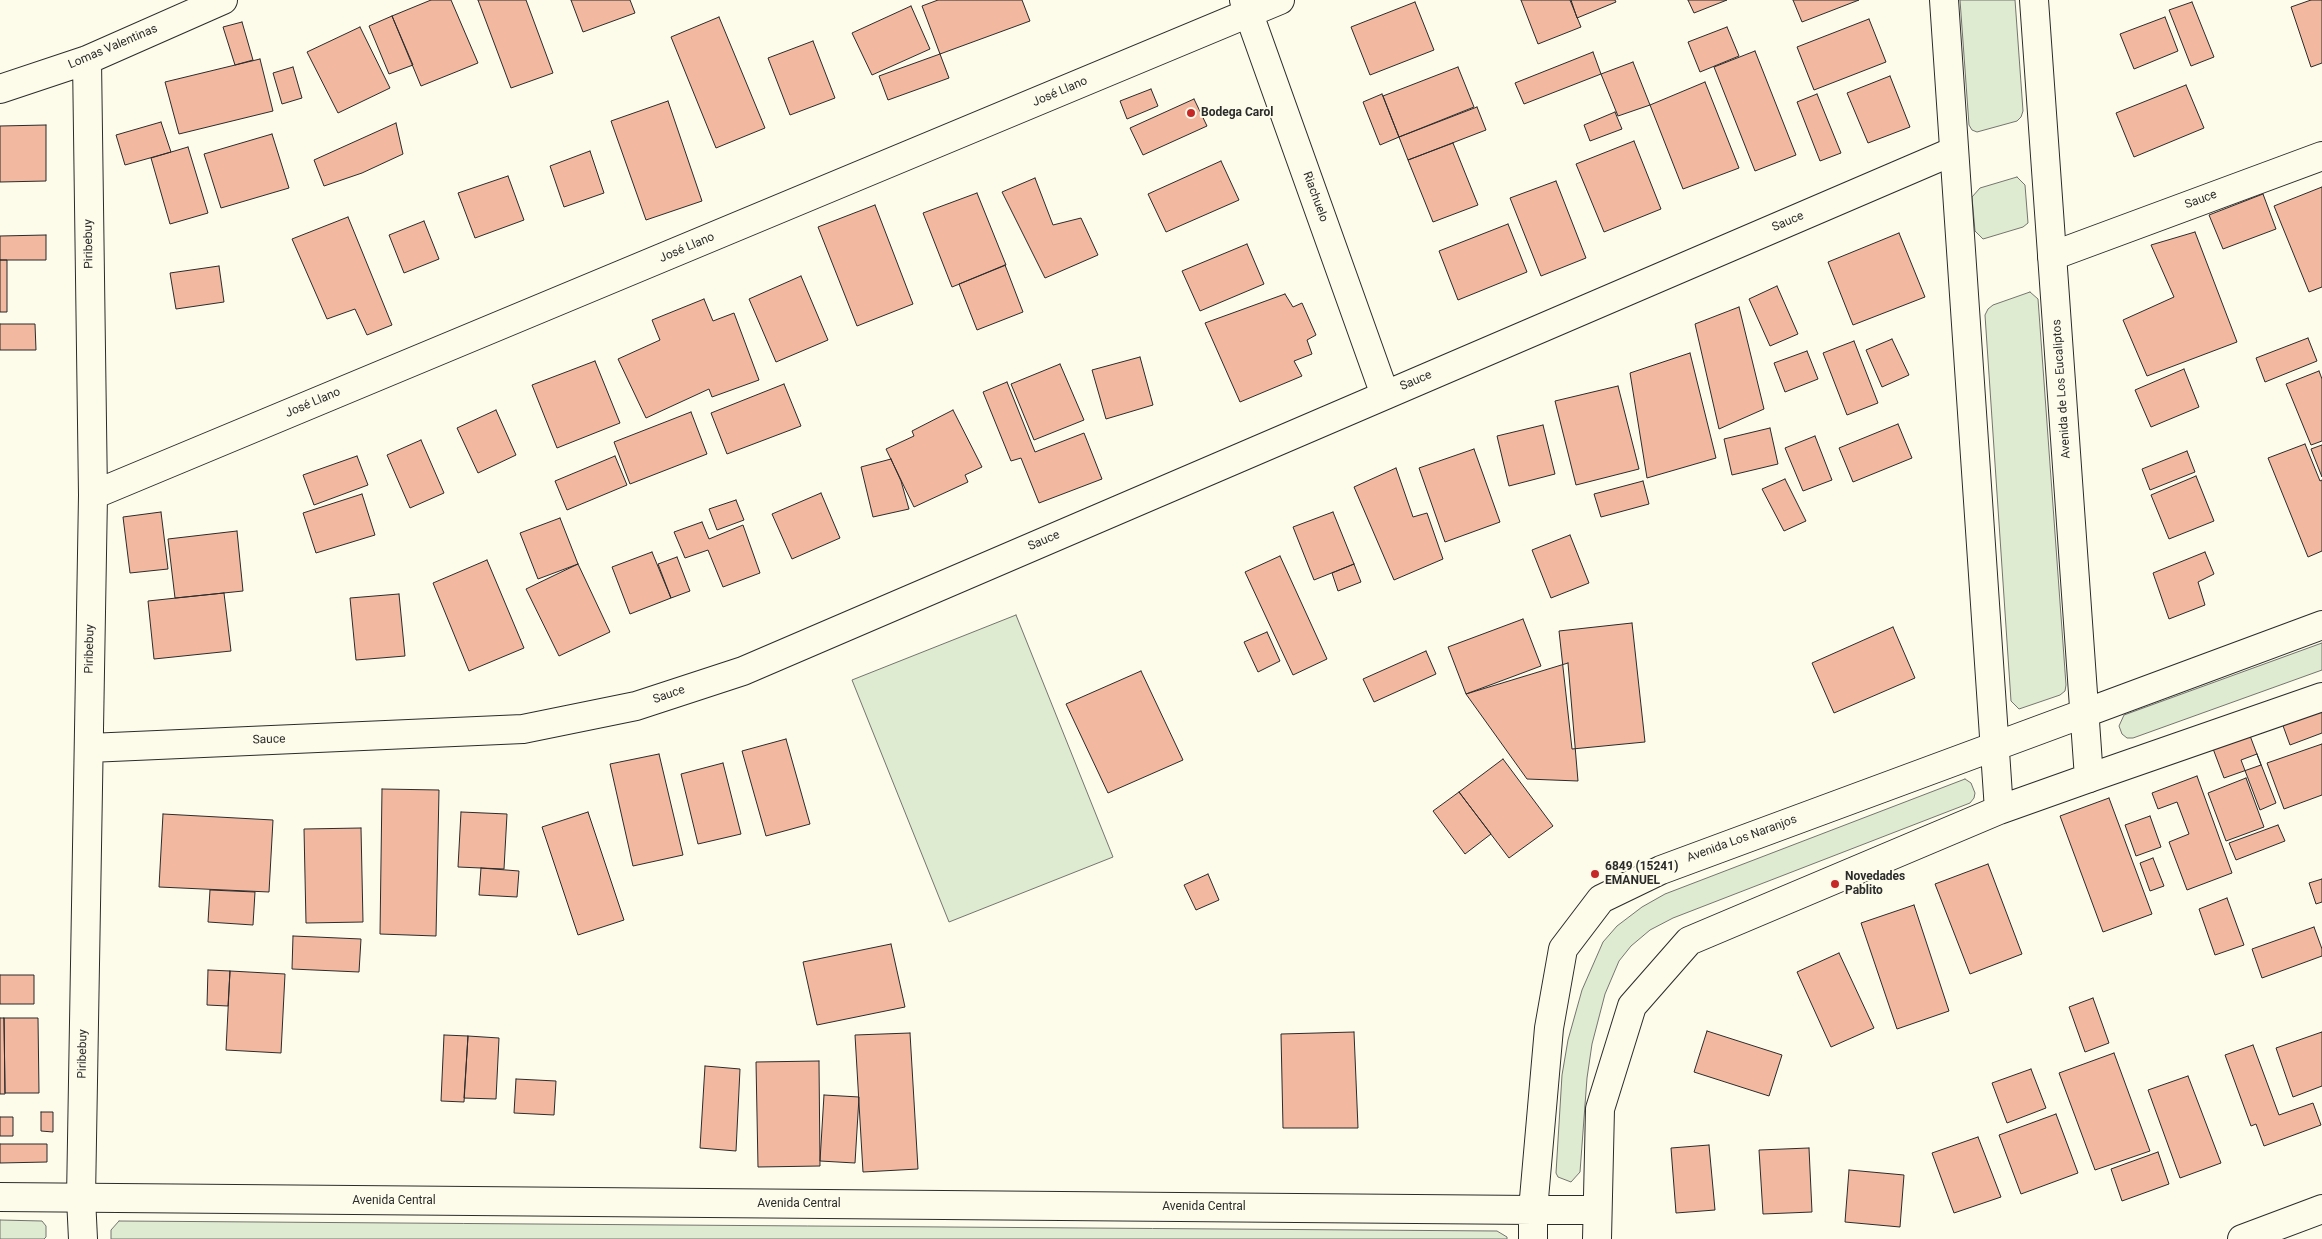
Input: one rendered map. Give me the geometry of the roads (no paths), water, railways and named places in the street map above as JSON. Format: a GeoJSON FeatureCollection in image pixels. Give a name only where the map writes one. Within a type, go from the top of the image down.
{"type":"FeatureCollection","features":[{"type":"Feature","properties":{"kind":"street","name":"Lomas Valentinas"},"geometry":{"type":"LineString","coordinates":[[0,90],[87,60],[223,0]]}},
{"type":"Feature","properties":{"kind":"street","name":"José Llano"},"geometry":{"type":"LineString","coordinates":[[93,495],[1247,7],[1280,0]]}},
{"type":"Feature","properties":{"kind":"street"},"geometry":{"type":"LineString","coordinates":[[1944,0],[1999,810]]}},
{"type":"Feature","properties":{"kind":"street","name":"Avenida de Los Eucaliptos"},"geometry":{"type":"LineString","coordinates":[[2034,0],[2089,778]]}},
{"type":"Feature","properties":{"kind":"street","name":"Riachuelo"},"geometry":{"type":"LineString","coordinates":[[1247,7],[1385,395]]}},
{"type":"Feature","properties":{"kind":"street","name":"Piribebuy"},"geometry":{"type":"LineString","coordinates":[[83,1239],[81,1198],[93,495],[87,60]]}},
{"type":"Feature","properties":{"kind":"street","name":"Sauce"},"geometry":{"type":"LineString","coordinates":[[89,748],[523,729],[636,706],[743,671],[1954,151]]}},
{"type":"Feature","properties":{"kind":"street","name":"Sauce"},"geometry":{"type":"LineString","coordinates":[[2052,256],[2322,156]]}},
{"type":"Feature","properties":{"kind":"street","name":"Avenida Los Naranjos"},"geometry":{"type":"LineString","coordinates":[[1533,1239],[1533,1210],[1549,1028],[1563,949],[1601,899],[1660,870],[2322,625]]}},
{"type":"Feature","properties":{"kind":"street"},"geometry":{"type":"LineString","coordinates":[[1597,1239],[1600,1109],[1632,1006],[1689,941],[1999,810],[2322,697]]}},
{"type":"Feature","properties":{"kind":"street","name":"Avenida Central"},"geometry":{"type":"LineString","coordinates":[[0,1197],[1597,1210]]}},
{"type":"Feature","properties":{"kind":"street"},"geometry":{"type":"LineString","coordinates":[[2242,1239],[2322,1209]]}},
{"type":"Feature","properties":{"kind":"place","name":"Bodega Carol"},"geometry":{"type":"Point","coordinates":[1191,113]}},
{"type":"Feature","properties":{"kind":"place","name":"6849 (15241) EMANUEL"},"geometry":{"type":"Point","coordinates":[1595,874]}},
{"type":"Feature","properties":{"kind":"place","name":"Novedades Pablito"},"geometry":{"type":"Point","coordinates":[1835,884]}}]}
